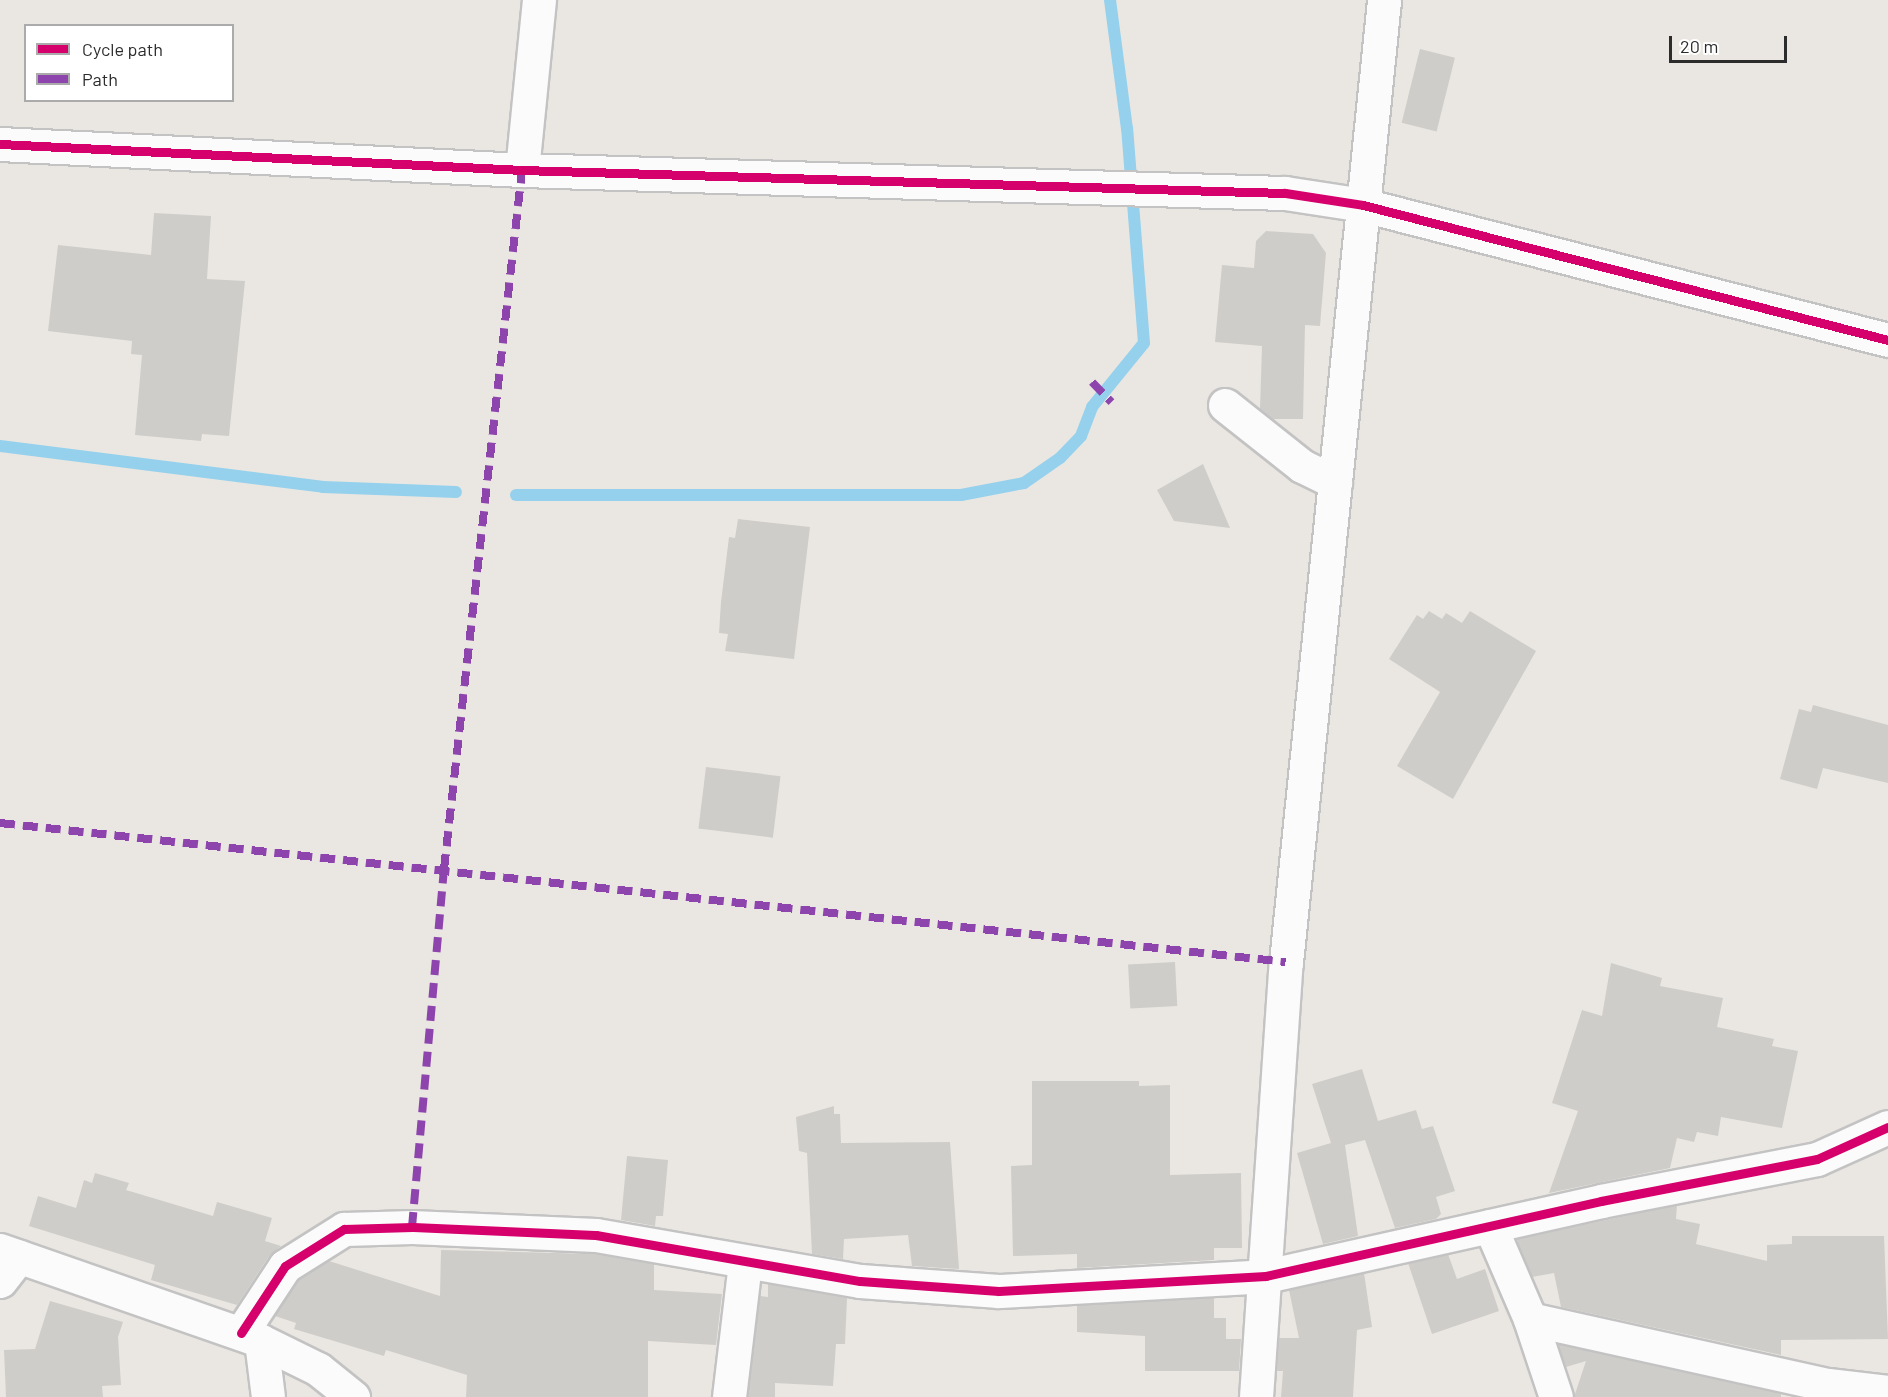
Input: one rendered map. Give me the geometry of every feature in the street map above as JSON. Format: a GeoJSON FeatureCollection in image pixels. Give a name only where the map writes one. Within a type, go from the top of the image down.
{"type":"FeatureCollection","features":[{"type":"Feature","properties":{"kind":"street"},"geometry":{"type":"LineString","coordinates":[[522,170],[539,0]]}},
{"type":"Feature","properties":{"kind":"street"},"geometry":{"type":"LineString","coordinates":[[1256,1397],[1286,962],[1384,0]]}},
{"type":"Feature","properties":{"kind":"street"},"geometry":{"type":"LineString","coordinates":[[0,144],[522,170],[1285,193],[1363,205],[1888,340]]}},
{"type":"Feature","properties":{"kind":"street"},"geometry":{"type":"LineString","coordinates":[[1225,405],[1302,466],[1335,482]]}},
{"type":"Feature","properties":{"kind":"street"},"geometry":{"type":"LineString","coordinates":[[268,1397],[251,1337],[285,1266],[344,1229],[412,1227],[596,1235],[860,1281],[999,1291],[1266,1276],[1490,1226],[1817,1159],[1888,1127]]}},
{"type":"Feature","properties":{"kind":"street"},"geometry":{"type":"LineString","coordinates":[[1490,1226],[1530,1319],[1556,1397]]}},
{"type":"Feature","properties":{"kind":"street"},"geometry":{"type":"LineString","coordinates":[[729,1397],[746,1262]]}},
{"type":"Feature","properties":{"kind":"street"},"geometry":{"type":"LineString","coordinates":[[6,1263],[251,1337],[318,1369],[353,1397]]}},
{"type":"Feature","properties":{"kind":"street"},"geometry":{"type":"LineString","coordinates":[[1530,1319],[1828,1385],[1888,1392]]}},
{"type":"Feature","properties":{"kind":"building"},"geometry":{"type":"Polygon","coordinates":[[[1420,49],[1455,58],[1437,131],[1402,123],[1420,49]]]}},
{"type":"Feature","properties":{"kind":"building"},"geometry":{"type":"Polygon","coordinates":[[[154,213],[211,216],[207,279],[245,281],[229,436],[202,434],[201,441],[135,435],[142,355],[131,354],[132,341],[48,331],[58,245],[151,255],[154,213]]]}},
{"type":"Feature","properties":{"kind":"building"},"geometry":{"type":"Polygon","coordinates":[[[1266,231],[1313,234],[1326,253],[1320,326],[1305,325],[1303,419],[1273,419],[1260,409],[1262,346],[1215,342],[1222,265],[1254,268],[1256,241],[1266,231]]]}},
{"type":"Feature","properties":{"kind":"building"},"geometry":{"type":"Polygon","coordinates":[[[1203,464],[1230,528],[1174,521],[1157,490],[1203,464]]]}},
{"type":"Feature","properties":{"kind":"building"},"geometry":{"type":"Polygon","coordinates":[[[738,519],[810,527],[794,659],[725,651],[728,634],[719,633],[721,602],[729,537],[735,538],[738,519]]]}},
{"type":"Feature","properties":{"kind":"building"},"geometry":{"type":"Polygon","coordinates":[[[1429,611],[1442,619],[1446,613],[1462,623],[1470,611],[1536,651],[1453,799],[1397,766],[1440,692],[1389,659],[1417,615],[1423,619],[1429,611]]]}},
{"type":"Feature","properties":{"kind":"building"},"geometry":{"type":"Polygon","coordinates":[[[1813,705],[1888,725],[1888,783],[1823,768],[1817,789],[1780,779],[1799,709],[1811,712],[1813,705]]]}},
{"type":"Feature","properties":{"kind":"building"},"geometry":{"type":"Polygon","coordinates":[[[706,767],[780,776],[773,838],[698,829],[706,767]]]}},
{"type":"Feature","properties":{"kind":"building"},"geometry":{"type":"Polygon","coordinates":[[[1175,962],[1177,1006],[1130,1008],[1128,964],[1175,962]]]}},
{"type":"Feature","properties":{"kind":"building"},"geometry":{"type":"Polygon","coordinates":[[[1611,963],[1662,978],[1660,986],[1723,998],[1717,1027],[1774,1039],[1772,1046],[1798,1051],[1782,1128],[1721,1117],[1718,1136],[1697,1132],[1694,1142],[1677,1138],[1670,1168],[1549,1193],[1578,1111],[1552,1103],[1582,1010],[1602,1016],[1611,963]]]}},
{"type":"Feature","properties":{"kind":"building"},"geometry":{"type":"Polygon","coordinates":[[[1362,1069],[1378,1121],[1416,1110],[1422,1129],[1433,1126],[1455,1191],[1436,1197],[1441,1214],[1436,1219],[1395,1228],[1365,1140],[1345,1145],[1358,1236],[1323,1244],[1297,1153],[1331,1143],[1312,1084],[1362,1069]]]}},
{"type":"Feature","properties":{"kind":"building"},"geometry":{"type":"Polygon","coordinates":[[[1032,1081],[1139,1081],[1139,1086],[1170,1085],[1170,1175],[1241,1173],[1242,1248],[1214,1248],[1214,1260],[1077,1268],[1077,1254],[1013,1256],[1011,1166],[1032,1165],[1032,1081]]]}},
{"type":"Feature","properties":{"kind":"building"},"geometry":{"type":"Polygon","coordinates":[[[834,1106],[834,1114],[840,1114],[841,1143],[950,1142],[959,1269],[912,1266],[908,1235],[844,1239],[843,1259],[812,1254],[807,1153],[799,1151],[796,1117],[834,1106]]]}},
{"type":"Feature","properties":{"kind":"building"},"geometry":{"type":"Polygon","coordinates":[[[627,1156],[668,1160],[663,1216],[656,1216],[655,1226],[621,1220],[627,1156]]]}},
{"type":"Feature","properties":{"kind":"building"},"geometry":{"type":"Polygon","coordinates":[[[95,1173],[129,1183],[126,1190],[213,1216],[217,1202],[272,1218],[265,1241],[281,1246],[269,1256],[237,1305],[151,1280],[155,1265],[29,1226],[38,1196],[76,1208],[84,1180],[92,1183],[95,1173]]]}},
{"type":"Feature","properties":{"kind":"building"},"geometry":{"type":"Polygon","coordinates":[[[1677,1205],[1676,1219],[1700,1224],[1696,1244],[1767,1261],[1767,1245],[1792,1244],[1792,1236],[1884,1236],[1888,1339],[1781,1340],[1781,1355],[1561,1307],[1554,1273],[1532,1277],[1518,1244],[1517,1239],[1677,1205]]]}},
{"type":"Feature","properties":{"kind":"building"},"geometry":{"type":"Polygon","coordinates":[[[441,1250],[594,1254],[654,1264],[654,1290],[722,1294],[716,1345],[648,1341],[648,1397],[466,1397],[467,1375],[386,1350],[384,1356],[294,1329],[296,1323],[275,1316],[298,1280],[329,1261],[440,1296],[441,1250]]]}},
{"type":"Feature","properties":{"kind":"building"},"geometry":{"type":"Polygon","coordinates":[[[1448,1254],[1457,1279],[1485,1269],[1499,1311],[1432,1334],[1408,1263],[1448,1254]]]}},
{"type":"Feature","properties":{"kind":"building"},"geometry":{"type":"Polygon","coordinates":[[[1364,1273],[1372,1327],[1357,1330],[1353,1397],[1281,1397],[1283,1371],[1277,1371],[1279,1338],[1299,1338],[1289,1290],[1364,1273]]]}},
{"type":"Feature","properties":{"kind":"building"},"geometry":{"type":"Polygon","coordinates":[[[768,1284],[847,1298],[845,1344],[836,1344],[833,1386],[775,1383],[775,1397],[748,1397],[760,1296],[768,1297],[768,1284]]]}},
{"type":"Feature","properties":{"kind":"building"},"geometry":{"type":"Polygon","coordinates":[[[1214,1298],[1214,1318],[1226,1318],[1226,1339],[1241,1339],[1239,1371],[1145,1371],[1145,1336],[1077,1332],[1077,1305],[1214,1298]]]}},
{"type":"Feature","properties":{"kind":"building"},"geometry":{"type":"Polygon","coordinates":[[[50,1301],[123,1322],[118,1337],[121,1385],[102,1386],[103,1397],[6,1397],[4,1350],[35,1349],[50,1301]]]}},
{"type":"Feature","properties":{"kind":"building"},"geometry":{"type":"Polygon","coordinates":[[[1558,1344],[1781,1394],[1781,1397],[1574,1397],[1586,1361],[1566,1367],[1558,1344]]]}},
{"type":"Feature","properties":{"kind":"waterway"},"geometry":{"type":"LineString","coordinates":[[516,495],[961,495],[1024,483],[1060,458],[1081,436],[1092,407],[1144,343],[1127,129],[1110,0]]}},
{"type":"Feature","properties":{"kind":"waterway"},"geometry":{"type":"LineString","coordinates":[[0,446],[323,487],[456,492]]}},
{"type":"Feature","properties":{"kind":"marked path"},"geometry":{"type":"LineString","coordinates":[[412,1227],[444,869],[522,170]]}},
{"type":"Feature","properties":{"kind":"marked path"},"geometry":{"type":"LineString","coordinates":[[1092,382],[1111,402]]}},
{"type":"Feature","properties":{"kind":"marked path"},"geometry":{"type":"LineString","coordinates":[[0,823],[1286,962]]}},
{"type":"Feature","properties":{"kind":"cycle path"},"geometry":{"type":"LineString","coordinates":[[0,144],[522,170],[1285,193],[1363,205],[1888,340]]}},
{"type":"Feature","properties":{"kind":"cycle path"},"geometry":{"type":"LineString","coordinates":[[241,1333],[285,1266],[344,1229],[412,1227],[596,1235],[860,1281],[999,1291],[1266,1276],[1601,1201],[1817,1159],[1888,1127]]}}]}
